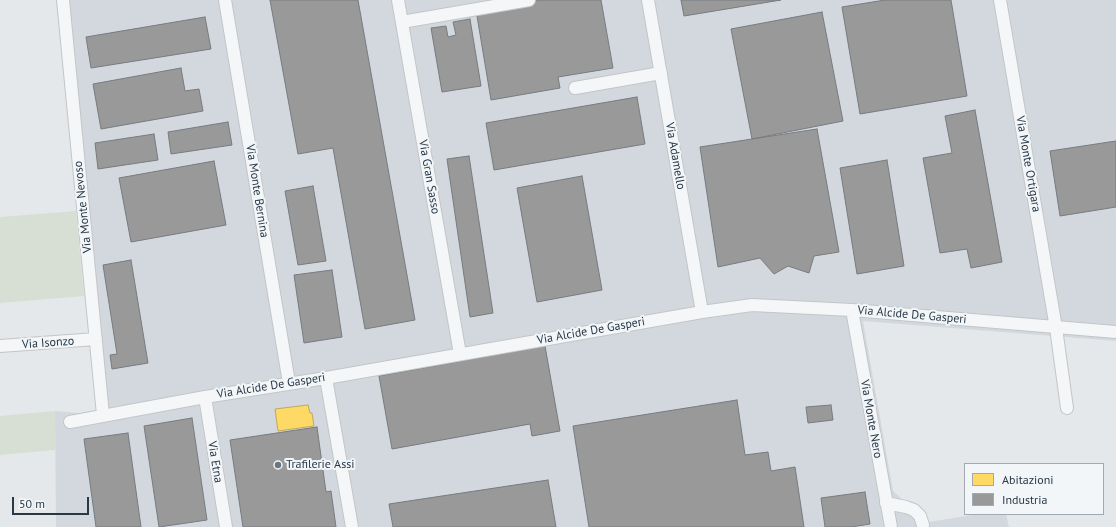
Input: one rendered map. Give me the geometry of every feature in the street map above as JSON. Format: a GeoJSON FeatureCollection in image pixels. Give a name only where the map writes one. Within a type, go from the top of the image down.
{"type":"FeatureCollection","features":[{"type":"Feature","properties":{"kind":"street","name":"Via Monte Nevoso"},"geometry":{"type":"LineString","coordinates":[[64,0],[103,415]]}},
{"type":"Feature","properties":{"kind":"street","name":"Via Monte Bernina"},"geometry":{"type":"LineString","coordinates":[[225,0],[288,383]]}},
{"type":"Feature","properties":{"kind":"street","name":"Via Gran Sasso"},"geometry":{"type":"LineString","coordinates":[[398,0],[460,354]]}},
{"type":"Feature","properties":{"kind":"street"},"geometry":{"type":"LineString","coordinates":[[402,22],[529,0]]}},
{"type":"Feature","properties":{"kind":"street","name":"Via Adamello"},"geometry":{"type":"LineString","coordinates":[[648,0],[702,312]]}},
{"type":"Feature","properties":{"kind":"street","name":"Via Monte Ortigara"},"geometry":{"type":"LineString","coordinates":[[1000,0],[1056,328],[1067,408]]}},
{"type":"Feature","properties":{"kind":"street"},"geometry":{"type":"LineString","coordinates":[[575,88],[661,73]]}},
{"type":"Feature","properties":{"kind":"street","name":"Via Alcide De Gasperi"},"geometry":{"type":"LineString","coordinates":[[70,422],[205,397],[326,378],[702,312],[752,305],[852,310],[1116,332]]}},
{"type":"Feature","properties":{"kind":"street","name":"Via Monte Nero"},"geometry":{"type":"LineString","coordinates":[[852,310],[891,527]]}},
{"type":"Feature","properties":{"kind":"street","name":"Via Isonzo"},"geometry":{"type":"LineString","coordinates":[[0,346],[96,339]]}},
{"type":"Feature","properties":{"kind":"street"},"geometry":{"type":"LineString","coordinates":[[326,378],[352,527]]}},
{"type":"Feature","properties":{"kind":"street","name":"Via Etna"},"geometry":{"type":"LineString","coordinates":[[205,397],[226,527]]}},
{"type":"Feature","properties":{"kind":"street"},"geometry":{"type":"LineString","coordinates":[[886,503],[914,510],[920,516],[923,525]]}},
{"type":"Feature","properties":{"kind":"shaded area"},"geometry":{"type":"Polygon","coordinates":[[[63,0],[1116,0],[1116,341],[863,321],[893,491],[903,500],[919,505],[929,522],[973,515],[1006,515],[1009,527],[56,527],[55,411],[103,415],[63,0]]]}},
{"type":"Feature","properties":{"kind":"shaded area"},"geometry":{"type":"Polygon","coordinates":[[[76,211],[84,296],[0,303],[0,217],[76,211]]]}},
{"type":"Feature","properties":{"kind":"shaded area"},"geometry":{"type":"Polygon","coordinates":[[[55,411],[55,450],[0,455],[0,416],[55,411]]]}},
{"type":"Feature","properties":{"kind":"building: Abitazioni"},"geometry":{"type":"Polygon","coordinates":[[[308,405],[310,413],[312,413],[314,426],[278,431],[275,409],[308,405]]]}},
{"type":"Feature","properties":{"kind":"building: Industria"},"geometry":{"type":"Polygon","coordinates":[[[270,0],[358,0],[415,320],[365,329],[333,148],[298,154],[270,0]]]}},
{"type":"Feature","properties":{"kind":"building: Industria"},"geometry":{"type":"Polygon","coordinates":[[[536,0],[601,0],[613,68],[558,77],[560,88],[491,100],[476,10],[536,0]]]}},
{"type":"Feature","properties":{"kind":"building: Industria"},"geometry":{"type":"Polygon","coordinates":[[[681,0],[781,0],[684,16],[681,0]]]}},
{"type":"Feature","properties":{"kind":"building: Industria"},"geometry":{"type":"Polygon","coordinates":[[[885,0],[951,0],[967,96],[860,114],[842,7],[885,0]]]}},
{"type":"Feature","properties":{"kind":"building: Industria"},"geometry":{"type":"Polygon","coordinates":[[[822,12],[843,121],[752,139],[731,29],[822,12]]]}},
{"type":"Feature","properties":{"kind":"building: Industria"},"geometry":{"type":"Polygon","coordinates":[[[205,17],[211,49],[91,68],[86,37],[205,17]]]}},
{"type":"Feature","properties":{"kind":"building: Industria"},"geometry":{"type":"Polygon","coordinates":[[[470,19],[481,86],[442,92],[431,28],[446,26],[448,37],[456,35],[453,22],[470,19]]]}},
{"type":"Feature","properties":{"kind":"building: Industria"},"geometry":{"type":"Polygon","coordinates":[[[181,68],[185,91],[199,89],[203,111],[101,129],[93,84],[181,68]]]}},
{"type":"Feature","properties":{"kind":"building: Industria"},"geometry":{"type":"Polygon","coordinates":[[[637,97],[645,144],[494,170],[486,123],[637,97]]]}},
{"type":"Feature","properties":{"kind":"building: Industria"},"geometry":{"type":"Polygon","coordinates":[[[975,110],[1002,262],[971,268],[967,249],[940,253],[923,158],[952,153],[945,116],[975,110]]]}},
{"type":"Feature","properties":{"kind":"building: Industria"},"geometry":{"type":"Polygon","coordinates":[[[228,122],[232,145],[171,154],[168,132],[228,122]]]}},
{"type":"Feature","properties":{"kind":"building: Industria"},"geometry":{"type":"Polygon","coordinates":[[[817,129],[839,252],[814,256],[809,273],[788,266],[774,274],[760,258],[718,267],[700,147],[817,129]]]}},
{"type":"Feature","properties":{"kind":"building: Industria"},"geometry":{"type":"Polygon","coordinates":[[[154,134],[158,160],[98,169],[95,143],[154,134]]]}},
{"type":"Feature","properties":{"kind":"building: Industria"},"geometry":{"type":"Polygon","coordinates":[[[1116,141],[1116,207],[1060,216],[1050,151],[1116,141]]]}},
{"type":"Feature","properties":{"kind":"building: Industria"},"geometry":{"type":"Polygon","coordinates":[[[469,156],[493,313],[470,317],[447,159],[469,156]]]}},
{"type":"Feature","properties":{"kind":"building: Industria"},"geometry":{"type":"Polygon","coordinates":[[[887,160],[904,266],[857,274],[840,168],[887,160]]]}},
{"type":"Feature","properties":{"kind":"building: Industria"},"geometry":{"type":"Polygon","coordinates":[[[214,161],[226,225],[131,242],[119,178],[214,161]]]}},
{"type":"Feature","properties":{"kind":"building: Industria"},"geometry":{"type":"Polygon","coordinates":[[[582,176],[602,290],[537,302],[517,188],[582,176]]]}},
{"type":"Feature","properties":{"kind":"building: Industria"},"geometry":{"type":"Polygon","coordinates":[[[313,186],[326,261],[298,265],[285,191],[313,186]]]}},
{"type":"Feature","properties":{"kind":"building: Industria"},"geometry":{"type":"Polygon","coordinates":[[[131,260],[148,363],[112,369],[110,355],[117,354],[103,265],[131,260]]]}},
{"type":"Feature","properties":{"kind":"building: Industria"},"geometry":{"type":"Polygon","coordinates":[[[332,270],[342,337],[304,343],[294,275],[332,270]]]}},
{"type":"Feature","properties":{"kind":"building: Industria"},"geometry":{"type":"Polygon","coordinates":[[[545,346],[560,431],[532,436],[530,424],[392,449],[379,376],[545,346]]]}},
{"type":"Feature","properties":{"kind":"building: Industria"},"geometry":{"type":"Polygon","coordinates":[[[737,400],[745,455],[768,452],[771,471],[795,467],[804,527],[589,527],[573,426],[737,400]]]}},
{"type":"Feature","properties":{"kind":"building: Industria"},"geometry":{"type":"Polygon","coordinates":[[[831,405],[833,420],[808,423],[806,407],[831,405]]]}},
{"type":"Feature","properties":{"kind":"building: Industria"},"geometry":{"type":"Polygon","coordinates":[[[192,418],[207,520],[159,527],[144,426],[192,418]]]}},
{"type":"Feature","properties":{"kind":"building: Industria","name":"Trafilerie Assi"},"geometry":{"type":"Polygon","coordinates":[[[317,427],[326,492],[331,491],[336,527],[243,527],[230,440],[317,427]]]}},
{"type":"Feature","properties":{"kind":"building: Industria"},"geometry":{"type":"Polygon","coordinates":[[[128,433],[141,527],[96,527],[84,439],[128,433]]]}},
{"type":"Feature","properties":{"kind":"building: Industria"},"geometry":{"type":"Polygon","coordinates":[[[548,480],[556,527],[393,527],[389,504],[548,480]]]}},
{"type":"Feature","properties":{"kind":"building: Industria"},"geometry":{"type":"Polygon","coordinates":[[[865,492],[870,524],[851,527],[825,527],[821,498],[865,492]]]}},
{"type":"Feature","properties":{"kind":"place","name":"Trafilerie Assi"},"geometry":{"type":"Point","coordinates":[278,465]}}]}
